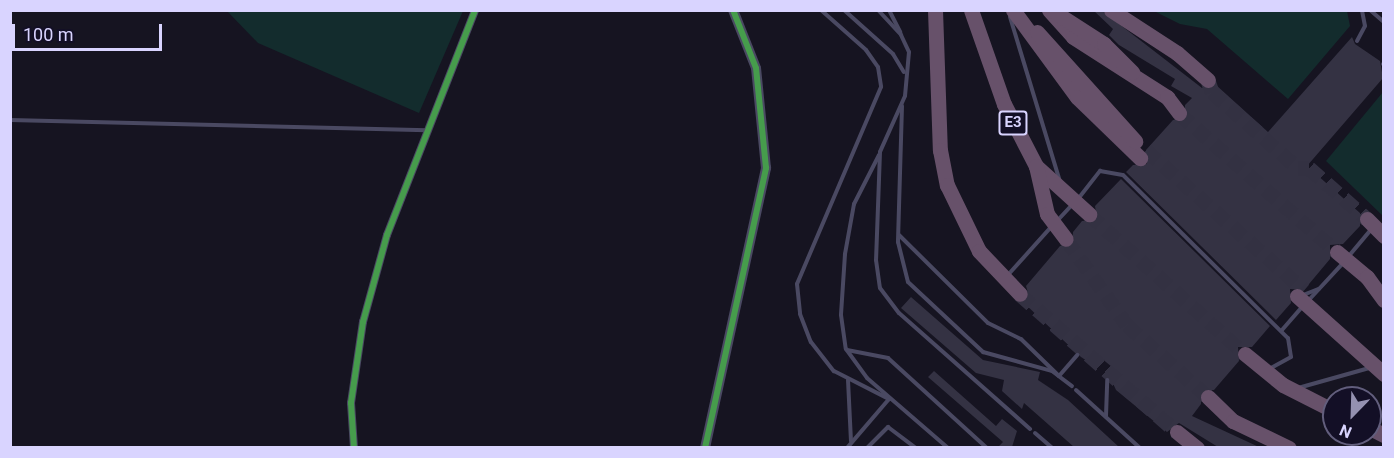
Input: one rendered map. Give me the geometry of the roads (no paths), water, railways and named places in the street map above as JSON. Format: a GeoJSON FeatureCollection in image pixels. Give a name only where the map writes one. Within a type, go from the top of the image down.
{"type":"FeatureCollection","features":[{"type":"Feature","properties":{"kind":"highway"},"geometry":{"type":"LineString","coordinates":[[935,10],[940,150],[947,185],[979,251],[1020,294]]}},
{"type":"Feature","properties":{"kind":"highway","name":"E3"},"geometry":{"type":"LineString","coordinates":[[971,10],[1004,104],[1036,166],[1089,214]]}},
{"type":"Feature","properties":{"kind":"highway"},"geometry":{"type":"LineString","coordinates":[[1111,10],[1177,53],[1208,80]]}},
{"type":"Feature","properties":{"kind":"highway"},"geometry":{"type":"LineString","coordinates":[[1049,11],[1092,52],[1135,75],[1182,110]]}},
{"type":"Feature","properties":{"kind":"highway"},"geometry":{"type":"LineString","coordinates":[[1018,16],[1077,97],[1143,154]]}},
{"type":"Feature","properties":{"kind":"highway"},"geometry":{"type":"LineString","coordinates":[[1036,166],[1053,226],[1066,239]]}},
{"type":"Feature","properties":{"kind":"highway"},"geometry":{"type":"LineString","coordinates":[[1343,253],[1367,277],[1383,300]]}},
{"type":"Feature","properties":{"kind":"highway"},"geometry":{"type":"LineString","coordinates":[[1306,295],[1382,373]]}},
{"type":"Feature","properties":{"kind":"highway"},"geometry":{"type":"LineString","coordinates":[[1245,354],[1292,390],[1322,405]]}},
{"type":"Feature","properties":{"kind":"highway"},"geometry":{"type":"LineString","coordinates":[[1208,397],[1233,421],[1289,447]]}},
{"type":"Feature","properties":{"kind":"highway"},"geometry":{"type":"LineString","coordinates":[[1177,432],[1197,447]]}},
{"type":"Feature","properties":{"kind":"street"},"geometry":{"type":"LineString","coordinates":[[354,447],[351,403],[363,322],[387,235],[475,10]]}},
{"type":"Feature","properties":{"kind":"street"},"geometry":{"type":"LineString","coordinates":[[705,447],[766,168],[760,84],[751,51],[733,10]]}},
{"type":"Feature","properties":{"kind":"lane"},"geometry":{"type":"LineString","coordinates":[[821,10],[866,50],[878,67],[881,87],[797,284],[800,314],[811,342],[848,380],[889,399],[930,428],[948,447]]}},
{"type":"Feature","properties":{"kind":"lane"},"geometry":{"type":"LineString","coordinates":[[844,10],[893,54],[904,72]]}},
{"type":"Feature","properties":{"kind":"lane"},"geometry":{"type":"LineString","coordinates":[[878,10],[901,35]]}},
{"type":"Feature","properties":{"kind":"lane"},"geometry":{"type":"LineString","coordinates":[[889,10],[909,52],[904,72],[902,103],[898,234],[908,282],[914,293],[983,352],[1059,376]]}},
{"type":"Feature","properties":{"kind":"lane"},"geometry":{"type":"LineString","coordinates":[[1008,10],[1061,189]]}},
{"type":"Feature","properties":{"kind":"lane"},"geometry":{"type":"LineString","coordinates":[[1357,41],[1365,26],[1362,10]]}},
{"type":"Feature","properties":{"kind":"lane"},"geometry":{"type":"LineString","coordinates":[[1370,10],[1383,22]]}},
{"type":"Feature","properties":{"kind":"lane"},"geometry":{"type":"LineString","coordinates":[[889,399],[846,350],[842,315],[844,254],[854,204],[902,103]]}},
{"type":"Feature","properties":{"kind":"lane"},"geometry":{"type":"LineString","coordinates":[[10,120],[429,130]]}},
{"type":"Feature","properties":{"kind":"lane"},"geometry":{"type":"LineString","coordinates":[[880,152],[876,260],[880,288],[899,313],[1030,429]]}},
{"type":"Feature","properties":{"kind":"lane"},"geometry":{"type":"LineString","coordinates":[[1004,279],[1075,202],[1100,171],[1115,171],[1282,330],[1291,344],[1291,357],[1265,370]]}},
{"type":"Feature","properties":{"kind":"lane"},"geometry":{"type":"LineString","coordinates":[[1282,330],[1306,295],[1343,253],[1375,227]]}},
{"type":"Feature","properties":{"kind":"lane"},"geometry":{"type":"LineString","coordinates":[[898,234],[988,323],[1021,339],[1072,386]]}},
{"type":"Feature","properties":{"kind":"lane"},"geometry":{"type":"LineString","coordinates":[[846,350],[888,358],[987,447]]}},
{"type":"Feature","properties":{"kind":"lane"},"geometry":{"type":"LineString","coordinates":[[1059,376],[1077,355]]}},
{"type":"Feature","properties":{"kind":"lane"},"geometry":{"type":"LineString","coordinates":[[1292,390],[1345,371],[1382,373]]}},
{"type":"Feature","properties":{"kind":"lane"},"geometry":{"type":"LineString","coordinates":[[848,380],[851,442]]}},
{"type":"Feature","properties":{"kind":"lane"},"geometry":{"type":"LineString","coordinates":[[1106,416],[1107,380]]}},
{"type":"Feature","properties":{"kind":"lane"},"geometry":{"type":"LineString","coordinates":[[1076,390],[1140,447]]}},
{"type":"Feature","properties":{"kind":"lane"},"geometry":{"type":"LineString","coordinates":[[847,447],[889,399]]}},
{"type":"Feature","properties":{"kind":"lane"},"geometry":{"type":"LineString","coordinates":[[868,447],[888,427],[916,447]]}},
{"type":"Feature","properties":{"kind":"lane"},"geometry":{"type":"LineString","coordinates":[[1035,433],[1052,447]]}},
{"type":"Feature","properties":{"kind":"tunnel"},"geometry":{"type":"LineString","coordinates":[[1208,80],[1212,92],[1298,168],[1309,168],[1367,219]]}},
{"type":"Feature","properties":{"kind":"tunnel"},"geometry":{"type":"LineString","coordinates":[[1179,113],[1337,252]]}},
{"type":"Feature","properties":{"kind":"tunnel"},"geometry":{"type":"LineString","coordinates":[[1146,150],[1304,290]]}},
{"type":"Feature","properties":{"kind":"tunnel"},"geometry":{"type":"LineString","coordinates":[[1089,214],[1245,354]]}},
{"type":"Feature","properties":{"kind":"tunnel"},"geometry":{"type":"LineString","coordinates":[[1066,239],[1127,325],[1208,397]]}},
{"type":"Feature","properties":{"kind":"tunnel"},"geometry":{"type":"LineString","coordinates":[[1020,294],[1177,432]]}}]}
